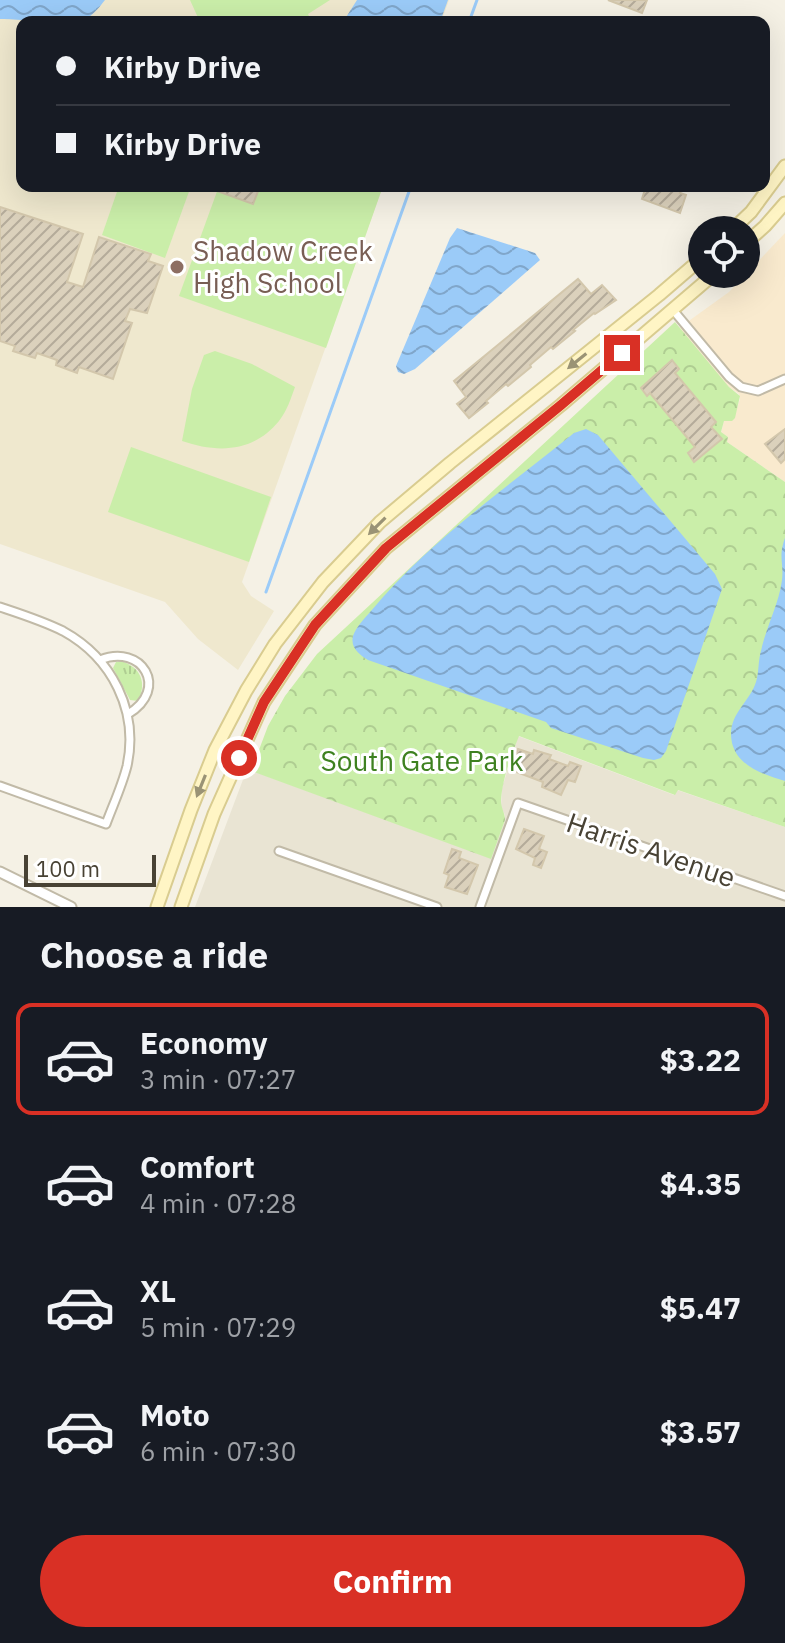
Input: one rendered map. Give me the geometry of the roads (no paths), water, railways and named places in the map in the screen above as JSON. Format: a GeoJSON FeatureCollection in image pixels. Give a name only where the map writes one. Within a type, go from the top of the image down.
{"type":"FeatureCollection","features":[{"type":"Feature","properties":{"kind":"main road"},"geometry":{"type":"LineString","coordinates":[[770,186],[785,166]]}},
{"type":"Feature","properties":{"kind":"main road"},"geometry":{"type":"LineString","coordinates":[[747,216],[766,192]]}},
{"type":"Feature","properties":{"kind":"main road"},"geometry":{"type":"LineString","coordinates":[[760,230],[785,203]]}},
{"type":"Feature","properties":{"kind":"main road"},"geometry":{"type":"LineString","coordinates":[[751,212],[765,226]]}},
{"type":"Feature","properties":{"kind":"main road"},"geometry":{"type":"LineString","coordinates":[[157,907],[215,750],[275,644],[323,582],[380,522],[688,270]]}},
{"type":"Feature","properties":{"kind":"main road"},"geometry":{"type":"LineString","coordinates":[[181,907],[214,814],[264,702],[315,625],[386,548],[698,288]]}},
{"type":"Feature","properties":{"kind":"main road"},"geometry":{"type":"LineString","coordinates":[[659,295],[673,310]]}},
{"type":"Feature","properties":{"kind":"main road"},"geometry":{"type":"LineString","coordinates":[[275,644],[294,657]]}},
{"type":"Feature","properties":{"kind":"street"},"geometry":{"type":"LineString","coordinates":[[673,310],[741,387],[758,391],[785,379]]}},
{"type":"Feature","properties":{"kind":"street"},"geometry":{"type":"LineString","coordinates":[[0,607],[62,631],[100,660],[116,682],[128,714],[129,737],[127,764],[106,824],[0,786]]}},
{"type":"Feature","properties":{"kind":"street"},"geometry":{"type":"LineString","coordinates":[[100,660],[125,655],[147,673],[147,697],[128,714]]}},
{"type":"Feature","properties":{"kind":"street","name":"Harris Avenue"},"geometry":{"type":"LineString","coordinates":[[480,907],[518,803],[785,896]]}},
{"type":"Feature","properties":{"kind":"street"},"geometry":{"type":"LineString","coordinates":[[279,851],[437,907]]}},
{"type":"Feature","properties":{"kind":"street"},"geometry":{"type":"LineString","coordinates":[[0,872],[71,907]]}},
{"type":"Feature","properties":{"kind":"water"},"geometry":{"type":"Polygon","coordinates":[[[0,0],[105,0],[90,16],[16,16],[16,20],[0,19],[0,0]]]}},
{"type":"Feature","properties":{"kind":"water"},"geometry":{"type":"Polygon","coordinates":[[[357,0],[448,0],[442,16],[347,16],[357,0]]]}},
{"type":"Feature","properties":{"kind":"water"},"geometry":{"type":"Polygon","coordinates":[[[457,228],[535,253],[540,260],[415,369],[404,374],[398,372],[396,366],[457,228]]]}},
{"type":"Feature","properties":{"kind":"water"},"geometry":{"type":"Polygon","coordinates":[[[586,429],[598,435],[715,574],[722,589],[666,751],[661,758],[654,760],[551,728],[546,722],[368,660],[353,644],[356,629],[417,562],[574,433],[586,429]]]}},
{"type":"Feature","properties":{"kind":"water"},"geometry":{"type":"Polygon","coordinates":[[[785,538],[785,781],[746,764],[735,751],[731,733],[735,717],[756,682],[763,642],[780,589],[785,538]]]}},
{"type":"Feature","properties":{"kind":"waterway"},"geometry":{"type":"LineString","coordinates":[[471,16],[477,0]]}},
{"type":"Feature","properties":{"kind":"waterway"},"geometry":{"type":"LineString","coordinates":[[266,592],[409,192]]}},
{"type":"Feature","properties":{"kind":"place","name":"Shadow Creek High School"},"geometry":{"type":"Point","coordinates":[177,267]}},
{"type":"Feature","properties":{"kind":"park label","name":"South Gate Park"},"geometry":{"type":"Point","coordinates":[422,761]}}]}
